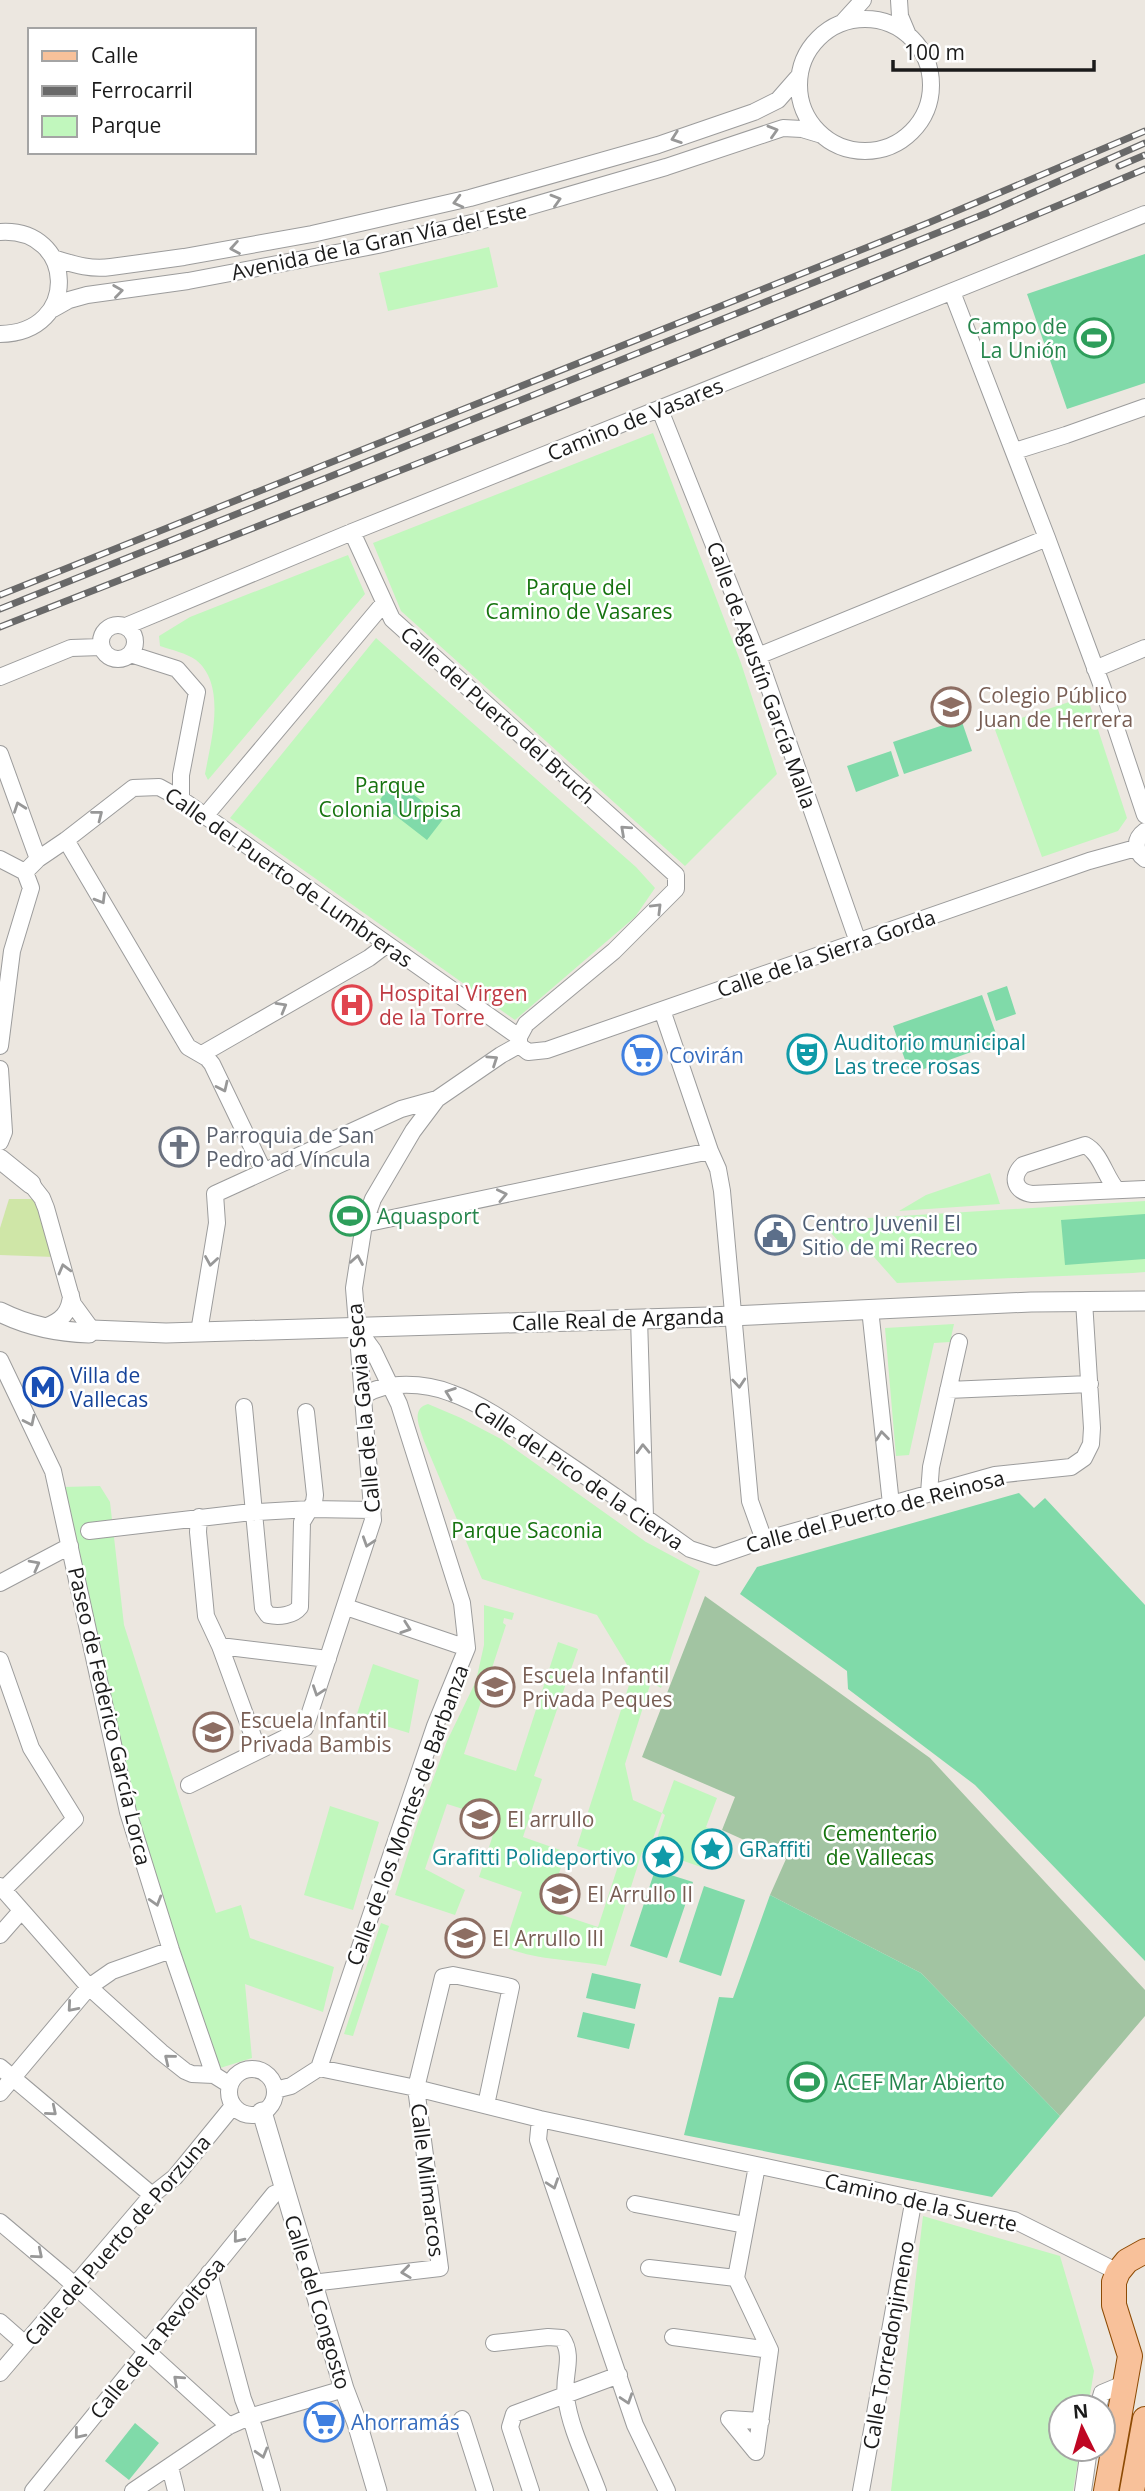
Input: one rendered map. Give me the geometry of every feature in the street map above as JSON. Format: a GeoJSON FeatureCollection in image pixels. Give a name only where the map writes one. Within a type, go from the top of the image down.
{"type":"FeatureCollection","features":[{"type":"Feature","properties":{"kind":"main road"},"geometry":{"type":"LineString","coordinates":[[1106,2491],[1130,2356],[1112,2294],[1118,2272],[1127,2261],[1143,2250]]}},
{"type":"Feature","properties":{"kind":"main road"},"geometry":{"type":"LineString","coordinates":[[1118,2315],[1128,2327],[1145,2336]]}},
{"type":"Feature","properties":{"kind":"main road"},"geometry":{"type":"LineString","coordinates":[[1133,2488],[1145,2419]]}},
{"type":"Feature","properties":{"kind":"street"},"geometry":{"type":"LineString","coordinates":[[843,22],[874,19],[898,27],[918,45],[930,71],[930,99],[925,114],[917,126],[894,144],[866,151],[835,144],[822,135],[806,115],[801,103],[799,76],[805,55],[823,34],[843,22],[863,0]]}},
{"type":"Feature","properties":{"kind":"street"},"geometry":{"type":"LineString","coordinates":[[899,0],[900,16],[908,35]]}},
{"type":"Feature","properties":{"kind":"street","name":"Avenida de la Gran Vía del Este"},"geometry":{"type":"LineString","coordinates":[[53,258],[79,267],[111,267],[249,246],[411,213],[658,145],[754,112],[778,100],[799,76]]}},
{"type":"Feature","properties":{"kind":"street","name":"Avenida de la Gran Vía del Este"},"geometry":{"type":"LineString","coordinates":[[0,334],[17,334],[33,328],[53,309],[69,300],[87,295],[188,281],[377,246],[476,222],[666,167],[783,128],[802,129],[822,135]]}},
{"type":"Feature","properties":{"kind":"street","name":"Camino de Vasares"},"geometry":{"type":"LineString","coordinates":[[127,626],[352,532],[1145,214]]}},
{"type":"Feature","properties":{"kind":"street"},"geometry":{"type":"LineString","coordinates":[[0,232],[32,236],[46,246],[58,270],[59,284],[53,309]]}},
{"type":"Feature","properties":{"kind":"street"},"geometry":{"type":"LineString","coordinates":[[952,292],[1015,451],[1145,815]]}},
{"type":"Feature","properties":{"kind":"street"},"geometry":{"type":"LineString","coordinates":[[1015,451],[1145,407]]}},
{"type":"Feature","properties":{"kind":"street","name":"Calle de Agustín García Malla"},"geometry":{"type":"LineString","coordinates":[[660,410],[758,656],[858,942]]}},
{"type":"Feature","properties":{"kind":"street","name":"Calle del Puerto del Bruch"},"geometry":{"type":"LineString","coordinates":[[352,532],[392,619],[676,875],[676,889],[614,951],[526,1024],[519,1041]]}},
{"type":"Feature","properties":{"kind":"street"},"geometry":{"type":"LineString","coordinates":[[758,656],[1047,538]]}},
{"type":"Feature","properties":{"kind":"street"},"geometry":{"type":"LineString","coordinates":[[205,816],[384,603]]}},
{"type":"Feature","properties":{"kind":"street"},"geometry":{"type":"LineString","coordinates":[[130,654],[135,639],[127,626],[109,626],[102,635],[101,647],[108,656],[119,659],[130,654],[177,669],[197,692],[181,775],[181,799]]}},
{"type":"Feature","properties":{"kind":"street"},"geometry":{"type":"LineString","coordinates":[[0,677],[71,648],[101,647]]}},
{"type":"Feature","properties":{"kind":"street"},"geometry":{"type":"LineString","coordinates":[[1095,669],[1145,648]]}},
{"type":"Feature","properties":{"kind":"street"},"geometry":{"type":"LineString","coordinates":[[0,754],[38,859]]}},
{"type":"Feature","properties":{"kind":"street","name":"Calle del Puerto de Lumbreras"},"geometry":{"type":"LineString","coordinates":[[27,876],[38,859],[66,841],[133,788],[159,787],[181,799],[519,1041]]}},
{"type":"Feature","properties":{"kind":"street"},"geometry":{"type":"LineString","coordinates":[[1141,854],[1138,839],[1145,831]]}},
{"type":"Feature","properties":{"kind":"street"},"geometry":{"type":"LineString","coordinates":[[66,841],[188,1046],[212,1064],[263,1170]]}},
{"type":"Feature","properties":{"kind":"street","name":"Calle de la Sierra Gorda"},"geometry":{"type":"LineString","coordinates":[[519,1041],[523,1050],[528,1052],[547,1050],[1089,861],[1141,854]]}},
{"type":"Feature","properties":{"kind":"street"},"geometry":{"type":"LineString","coordinates":[[0,859],[27,876],[30,895],[12,951],[0,1046]]}},
{"type":"Feature","properties":{"kind":"street"},"geometry":{"type":"LineString","coordinates":[[202,1054],[369,958],[386,945]]}},
{"type":"Feature","properties":{"kind":"street"},"geometry":{"type":"LineString","coordinates":[[662,1010],[718,1169],[750,1501],[764,1540]]}},
{"type":"Feature","properties":{"kind":"street"},"geometry":{"type":"LineString","coordinates":[[199,1332],[217,1223],[215,1194],[401,1109],[437,1099],[519,1041]]}},
{"type":"Feature","properties":{"kind":"street"},"geometry":{"type":"LineString","coordinates":[[0,1069],[4,1132],[0,1142]]}},
{"type":"Feature","properties":{"kind":"street","name":"Calle de la Gavia Seca"},"geometry":{"type":"LineString","coordinates":[[258,1750],[305,1728],[371,1531],[373,1510],[356,1328],[355,1270],[364,1224],[373,1199],[413,1131],[437,1099]]}},
{"type":"Feature","properties":{"kind":"street"},"geometry":{"type":"LineString","coordinates":[[1117,1190],[1091,1148],[1085,1145],[1023,1165],[1016,1171],[1014,1179],[1017,1187],[1024,1193],[1032,1194],[1145,1189]]}},
{"type":"Feature","properties":{"kind":"street"},"geometry":{"type":"LineString","coordinates":[[364,1224],[710,1151]]}},
{"type":"Feature","properties":{"kind":"street"},"geometry":{"type":"LineString","coordinates":[[0,1159],[31,1184],[46,1208],[77,1312],[92,1330]]}},
{"type":"Feature","properties":{"kind":"street"},"geometry":{"type":"LineString","coordinates":[[45,1327],[61,1320],[68,1311],[71,1295]]}},
{"type":"Feature","properties":{"kind":"street","name":"Calle del Puerto de Reinosa"},"geometry":{"type":"LineString","coordinates":[[715,1557],[764,1540],[995,1475],[1071,1467],[1084,1458],[1091,1444],[1084,1301]]}},
{"type":"Feature","properties":{"kind":"street","name":"Calle Real de Arganda"},"geometry":{"type":"LineString","coordinates":[[0,1312],[15,1320],[58,1332],[89,1334],[92,1330],[199,1332],[356,1328],[1145,1301]]}},
{"type":"Feature","properties":{"kind":"street"},"geometry":{"type":"LineString","coordinates":[[870,1309],[891,1503]]}},
{"type":"Feature","properties":{"kind":"street"},"geometry":{"type":"LineString","coordinates":[[639,1318],[645,1517]]}},
{"type":"Feature","properties":{"kind":"street","name":"Calle de los Montes de Barbanza"},"geometry":{"type":"LineString","coordinates":[[319,2068],[435,1726],[467,1647],[464,1616],[452,1567],[391,1387],[370,1345],[356,1328]]}},
{"type":"Feature","properties":{"kind":"street"},"geometry":{"type":"LineString","coordinates":[[929,1493],[932,1467],[959,1342]]}},
{"type":"Feature","properties":{"kind":"street","name":"Paseo de Federico García Lorca"},"geometry":{"type":"LineString","coordinates":[[0,1360],[53,1471],[128,1812],[214,2075]]}},
{"type":"Feature","properties":{"kind":"street"},"geometry":{"type":"LineString","coordinates":[[948,1390],[1090,1384]]}},
{"type":"Feature","properties":{"kind":"street","name":"Calle del Pico de la Cierva"},"geometry":{"type":"LineString","coordinates":[[363,1396],[370,1391],[391,1387],[429,1386],[452,1393],[510,1424],[690,1549],[715,1557]]}},
{"type":"Feature","properties":{"kind":"street"},"geometry":{"type":"LineString","coordinates":[[244,1408],[262,1608],[264,1612],[274,1616],[291,1614],[300,1607],[302,1522],[315,1495],[306,1412]]}},
{"type":"Feature","properties":{"kind":"street"},"geometry":{"type":"LineString","coordinates":[[89,1531],[253,1512],[373,1510]]}},
{"type":"Feature","properties":{"kind":"street"},"geometry":{"type":"LineString","coordinates":[[189,1785],[258,1750],[220,1646],[206,1616],[199,1517]]}},
{"type":"Feature","properties":{"kind":"street"},"geometry":{"type":"LineString","coordinates":[[0,1583],[70,1546]]}},
{"type":"Feature","properties":{"kind":"street"},"geometry":{"type":"LineString","coordinates":[[346,1607],[467,1647]]}},
{"type":"Feature","properties":{"kind":"street"},"geometry":{"type":"LineString","coordinates":[[220,1646],[328,1659]]}},
{"type":"Feature","properties":{"kind":"street"},"geometry":{"type":"LineString","coordinates":[[0,1660],[31,1748],[75,1819],[2,1887],[89,1987],[185,2071],[214,2075],[230,2085]]}},
{"type":"Feature","properties":{"kind":"street"},"geometry":{"type":"LineString","coordinates":[[0,1935],[21,1911]]}},
{"type":"Feature","properties":{"kind":"street"},"geometry":{"type":"LineString","coordinates":[[0,2092],[6,2072],[89,1987],[112,1971],[171,1950]]}},
{"type":"Feature","properties":{"kind":"street"},"geometry":{"type":"LineString","coordinates":[[416,2088],[443,1977],[453,1975],[511,1987],[486,2105]]}},
{"type":"Feature","properties":{"kind":"street"},"geometry":{"type":"LineString","coordinates":[[275,2090],[290,2086],[319,2068]]}},
{"type":"Feature","properties":{"kind":"street","name":"Camino de la Suerte"},"geometry":{"type":"LineString","coordinates":[[319,2068],[416,2088],[540,2119],[1014,2220],[1118,2272]]}},
{"type":"Feature","properties":{"kind":"street"},"geometry":{"type":"LineString","coordinates":[[254,2069],[268,2076],[275,2090],[270,2106],[262,2112],[248,2114],[233,2106],[229,2093],[230,2085],[240,2072],[254,2069]]}},
{"type":"Feature","properties":{"kind":"street"},"geometry":{"type":"LineString","coordinates":[[6,2072],[152,2195]]}},
{"type":"Feature","properties":{"kind":"street","name":"Calle Milmarcos"},"geometry":{"type":"LineString","coordinates":[[312,2283],[440,2268],[416,2088]]}},
{"type":"Feature","properties":{"kind":"street","name":"Calle del Puerto de Porzuna"},"geometry":{"type":"LineString","coordinates":[[0,2373],[152,2195],[175,2177],[233,2106]]}},
{"type":"Feature","properties":{"kind":"street","name":"Calle del Congosto"},"geometry":{"type":"LineString","coordinates":[[262,2112],[377,2491]]}},
{"type":"Feature","properties":{"kind":"street"},"geometry":{"type":"LineString","coordinates":[[540,2119],[538,2140],[635,2425],[667,2491]]}},
{"type":"Feature","properties":{"kind":"street"},"geometry":{"type":"LineString","coordinates":[[757,2166],[736,2278],[771,2350],[761,2421]]}},
{"type":"Feature","properties":{"kind":"street","name":"Calle de la Revoltosa"},"geometry":{"type":"LineString","coordinates":[[33,2491],[274,2194],[284,2190]]}},
{"type":"Feature","properties":{"kind":"street","name":"Calle Torredonjimeno"},"geometry":{"type":"LineString","coordinates":[[861,2491],[914,2198]]}},
{"type":"Feature","properties":{"kind":"street"},"geometry":{"type":"LineString","coordinates":[[635,2204],[745,2225]]}},
{"type":"Feature","properties":{"kind":"street"},"geometry":{"type":"LineString","coordinates":[[0,2222],[229,2426]]}},
{"type":"Feature","properties":{"kind":"street"},"geometry":{"type":"LineString","coordinates":[[649,2268],[736,2278]]}},
{"type":"Feature","properties":{"kind":"street"},"geometry":{"type":"LineString","coordinates":[[209,2273],[272,2491]]}},
{"type":"Feature","properties":{"kind":"street"},"geometry":{"type":"LineString","coordinates":[[0,2322],[25,2344]]}},
{"type":"Feature","properties":{"kind":"street"},"geometry":{"type":"LineString","coordinates":[[673,2337],[771,2350]]}},
{"type":"Feature","properties":{"kind":"street"},"geometry":{"type":"LineString","coordinates":[[494,2343],[562,2338],[568,2355],[565,2396],[598,2491]]}},
{"type":"Feature","properties":{"kind":"street"},"geometry":{"type":"LineString","coordinates":[[531,2491],[510,2427],[514,2414],[619,2375]]}},
{"type":"Feature","properties":{"kind":"street"},"geometry":{"type":"LineString","coordinates":[[1102,2393],[1126,2383]]}},
{"type":"Feature","properties":{"kind":"street"},"geometry":{"type":"LineString","coordinates":[[133,2491],[229,2426],[249,2417],[344,2389]]}},
{"type":"Feature","properties":{"kind":"street"},"geometry":{"type":"LineString","coordinates":[[462,2419],[485,2491]]}},
{"type":"Feature","properties":{"kind":"street"},"geometry":{"type":"LineString","coordinates":[[1083,2491],[1087,2463]]}},
{"type":"Feature","properties":{"kind":"street"},"geometry":{"type":"LineString","coordinates":[[170,2467],[176,2491]]}},
{"type":"Feature","properties":{"kind":"green space"},"geometry":{"type":"Polygon","coordinates":[[[489,247],[498,287],[388,311],[379,273],[489,247]]]}},
{"type":"Feature","properties":{"kind":"green space","name":"Campo de La Unión"},"geometry":{"type":"Polygon","coordinates":[[[1145,254],[1145,383],[1067,409],[1027,294],[1145,254]]]}},
{"type":"Feature","properties":{"kind":"green space","name":"Parque del Camino de Vasares"},"geometry":{"type":"Polygon","coordinates":[[[653,433],[741,663],[777,774],[685,866],[401,611],[373,543],[653,433]]]}},
{"type":"Feature","properties":{"kind":"green space"},"geometry":{"type":"Polygon","coordinates":[[[348,555],[365,594],[208,780],[205,774],[214,714],[211,684],[206,671],[196,660],[160,646],[159,636],[190,617],[348,555]]]}},
{"type":"Feature","properties":{"kind":"green space","name":"Parque Colonia Urpisa"},"geometry":{"type":"Polygon","coordinates":[[[376,638],[636,867],[655,888],[635,917],[515,1020],[230,818],[376,638]]]}},
{"type":"Feature","properties":{"kind":"green space"},"geometry":{"type":"Polygon","coordinates":[[[1087,696],[1127,818],[1118,831],[1042,857],[994,727],[1087,696]]]}},
{"type":"Feature","properties":{"kind":"green space"},"geometry":{"type":"Polygon","coordinates":[[[961,719],[972,751],[904,774],[893,742],[961,719]]]}},
{"type":"Feature","properties":{"kind":"green space"},"geometry":{"type":"Polygon","coordinates":[[[891,751],[899,776],[856,792],[847,766],[891,751]]]}},
{"type":"Feature","properties":{"kind":"green space"},"geometry":{"type":"Polygon","coordinates":[[[395,780],[444,818],[427,840],[378,802],[395,780]]]}},
{"type":"Feature","properties":{"kind":"green space"},"geometry":{"type":"Polygon","coordinates":[[[1007,986],[1016,1014],[996,1021],[987,993],[1007,986]]]}},
{"type":"Feature","properties":{"kind":"green space"},"geometry":{"type":"Polygon","coordinates":[[[982,995],[999,1042],[910,1074],[893,1026],[982,995]]]}},
{"type":"Feature","properties":{"kind":"green space"},"geometry":{"type":"Polygon","coordinates":[[[990,1173],[1000,1204],[899,1211],[926,1195],[990,1173]]]}},
{"type":"Feature","properties":{"kind":"green space"},"geometry":{"type":"Polygon","coordinates":[[[9,1199],[39,1199],[54,1257],[0,1255],[0,1228],[9,1199]]]}},
{"type":"Feature","properties":{"kind":"green space"},"geometry":{"type":"Polygon","coordinates":[[[1145,1201],[1145,1272],[1133,1273],[897,1283],[867,1249],[854,1258],[820,1221],[1145,1201]]]}},
{"type":"Feature","properties":{"kind":"green space"},"geometry":{"type":"Polygon","coordinates":[[[1145,1214],[1145,1259],[1065,1265],[1061,1220],[1145,1214]]]}},
{"type":"Feature","properties":{"kind":"green space"},"geometry":{"type":"Polygon","coordinates":[[[954,1324],[950,1342],[934,1343],[909,1455],[896,1456],[885,1328],[954,1324]]]}},
{"type":"Feature","properties":{"kind":"green space","name":"Parque Saconia"},"geometry":{"type":"Polygon","coordinates":[[[428,1404],[501,1439],[646,1542],[700,1571],[661,1688],[651,1682],[625,1764],[633,1800],[662,1813],[648,1853],[642,1852],[606,1966],[543,1957],[504,1947],[522,1892],[479,1877],[498,1820],[447,1804],[425,1869],[465,1890],[455,1915],[395,1895],[447,1741],[476,1681],[484,1645],[484,1605],[514,1613],[512,1620],[504,1618],[503,1623],[506,1625],[464,1754],[516,1771],[558,1642],[578,1649],[534,1776],[542,1779],[523,1837],[566,1852],[547,1910],[598,1927],[620,1860],[577,1846],[631,1679],[626,1663],[597,1615],[482,1579],[420,1430],[419,1410],[428,1404]]]}},
{"type":"Feature","properties":{"kind":"green space"},"geometry":{"type":"Polygon","coordinates":[[[100,1486],[110,1502],[124,1625],[216,1913],[241,1905],[250,1938],[334,1967],[323,2012],[245,1984],[252,2058],[217,2069],[128,1812],[64,1487],[100,1486]]]}},
{"type":"Feature","properties":{"kind":"green space"},"geometry":{"type":"Polygon","coordinates":[[[1019,1493],[1034,1508],[1045,1498],[1145,1605],[1145,1961],[975,1785],[848,1689],[847,1671],[740,1594],[757,1567],[1019,1493]]]}},
{"type":"Feature","properties":{"kind":"green space","name":"Cementerio de Vallecas"},"geometry":{"type":"Polygon","coordinates":[[[705,1596],[930,1758],[1145,1990],[1145,2016],[1060,2116],[921,1973],[770,1895],[786,1859],[722,1830],[735,1797],[642,1757],[705,1596]]]}},
{"type":"Feature","properties":{"kind":"green space"},"geometry":{"type":"Polygon","coordinates":[[[373,1664],[419,1680],[409,1733],[356,1717],[373,1664]]]}},
{"type":"Feature","properties":{"kind":"green space"},"geometry":{"type":"Polygon","coordinates":[[[674,1780],[717,1798],[706,1827],[714,1831],[701,1867],[658,1852],[660,1846],[655,1844],[665,1815],[662,1813],[674,1780]]]}},
{"type":"Feature","properties":{"kind":"green space"},"geometry":{"type":"Polygon","coordinates":[[[330,1806],[379,1822],[353,1910],[304,1895],[330,1806]]]}},
{"type":"Feature","properties":{"kind":"green space"},"geometry":{"type":"Polygon","coordinates":[[[655,1870],[693,1882],[667,1958],[630,1946],[655,1870]]]}},
{"type":"Feature","properties":{"kind":"green space"},"geometry":{"type":"Polygon","coordinates":[[[704,1886],[745,1900],[721,1976],[679,1962],[704,1886]]]}},
{"type":"Feature","properties":{"kind":"green space"},"geometry":{"type":"Polygon","coordinates":[[[770,1895],[921,1973],[1060,2116],[992,2197],[684,2135],[719,1997],[733,1998],[770,1895]]]}},
{"type":"Feature","properties":{"kind":"green space"},"geometry":{"type":"Polygon","coordinates":[[[381,1923],[389,1926],[353,2036],[344,2034],[381,1923]]]}},
{"type":"Feature","properties":{"kind":"green space"},"geometry":{"type":"Polygon","coordinates":[[[592,1973],[641,1984],[635,2009],[586,1998],[592,1973]]]}},
{"type":"Feature","properties":{"kind":"green space"},"geometry":{"type":"Polygon","coordinates":[[[583,2012],[635,2024],[629,2049],[577,2037],[583,2012]]]}},
{"type":"Feature","properties":{"kind":"green space"},"geometry":{"type":"Polygon","coordinates":[[[923,2216],[1060,2256],[1094,2371],[1090,2393],[1047,2393],[1047,2463],[1078,2463],[1073,2491],[891,2491],[923,2216]]]}},
{"type":"Feature","properties":{"kind":"green space"},"geometry":{"type":"Polygon","coordinates":[[[135,2423],[159,2443],[129,2480],[105,2461],[135,2423]]]}},
{"type":"Feature","properties":{"kind":"railway"},"geometry":{"type":"LineString","coordinates":[[0,595],[928,223],[1145,131]]}},
{"type":"Feature","properties":{"kind":"railway"},"geometry":{"type":"LineString","coordinates":[[0,609],[987,213],[1145,143]]}},
{"type":"Feature","properties":{"kind":"railway"},"geometry":{"type":"LineString","coordinates":[[1119,166],[1145,155]]}},
{"type":"Feature","properties":{"kind":"railway"},"geometry":{"type":"LineString","coordinates":[[0,627],[718,345],[1145,169]]}},
{"type":"Feature","properties":{"kind":"place","name":"Campo de La Unión"},"geometry":{"type":"Point","coordinates":[1094,338]}},
{"type":"Feature","properties":{"kind":"place","name":"Colegio Público Juan de Herrera"},"geometry":{"type":"Point","coordinates":[951,707]}},
{"type":"Feature","properties":{"kind":"place","name":"Hospital Virgen de la Torre"},"geometry":{"type":"Point","coordinates":[352,1005]}},
{"type":"Feature","properties":{"kind":"place","name":"Auditorio municipal Las trece rosas"},"geometry":{"type":"Point","coordinates":[807,1054]}},
{"type":"Feature","properties":{"kind":"place","name":"Covirán"},"geometry":{"type":"Point","coordinates":[642,1055]}},
{"type":"Feature","properties":{"kind":"place","name":"Parroquia de San Pedro ad Víncula"},"geometry":{"type":"Point","coordinates":[179,1147]}},
{"type":"Feature","properties":{"kind":"place","name":"Aquasport"},"geometry":{"type":"Point","coordinates":[350,1216]}},
{"type":"Feature","properties":{"kind":"place","name":"Centro Juvenil El Sitio de mi Recreo"},"geometry":{"type":"Point","coordinates":[775,1235]}},
{"type":"Feature","properties":{"kind":"place","name":"Villa de Vallecas"},"geometry":{"type":"Point","coordinates":[43,1387]}},
{"type":"Feature","properties":{"kind":"place","name":"Escuela Infantil Privada Peques"},"geometry":{"type":"Point","coordinates":[495,1687]}},
{"type":"Feature","properties":{"kind":"place","name":"Escuela Infantil Privada Bambis"},"geometry":{"type":"Point","coordinates":[213,1732]}},
{"type":"Feature","properties":{"kind":"place","name":"El arrullo"},"geometry":{"type":"Point","coordinates":[480,1819]}},
{"type":"Feature","properties":{"kind":"place","name":"GRaffiti"},"geometry":{"type":"Point","coordinates":[712,1849]}},
{"type":"Feature","properties":{"kind":"place","name":"Grafitti Polideportivo"},"geometry":{"type":"Point","coordinates":[663,1857]}},
{"type":"Feature","properties":{"kind":"place","name":"El Arrullo II"},"geometry":{"type":"Point","coordinates":[560,1894]}},
{"type":"Feature","properties":{"kind":"place","name":"El Arrullo III"},"geometry":{"type":"Point","coordinates":[465,1938]}},
{"type":"Feature","properties":{"kind":"place","name":"ACEF Mar Abierto"},"geometry":{"type":"Point","coordinates":[807,2082]}},
{"type":"Feature","properties":{"kind":"place","name":"Ahorramás"},"geometry":{"type":"Point","coordinates":[324,2422]}}]}
